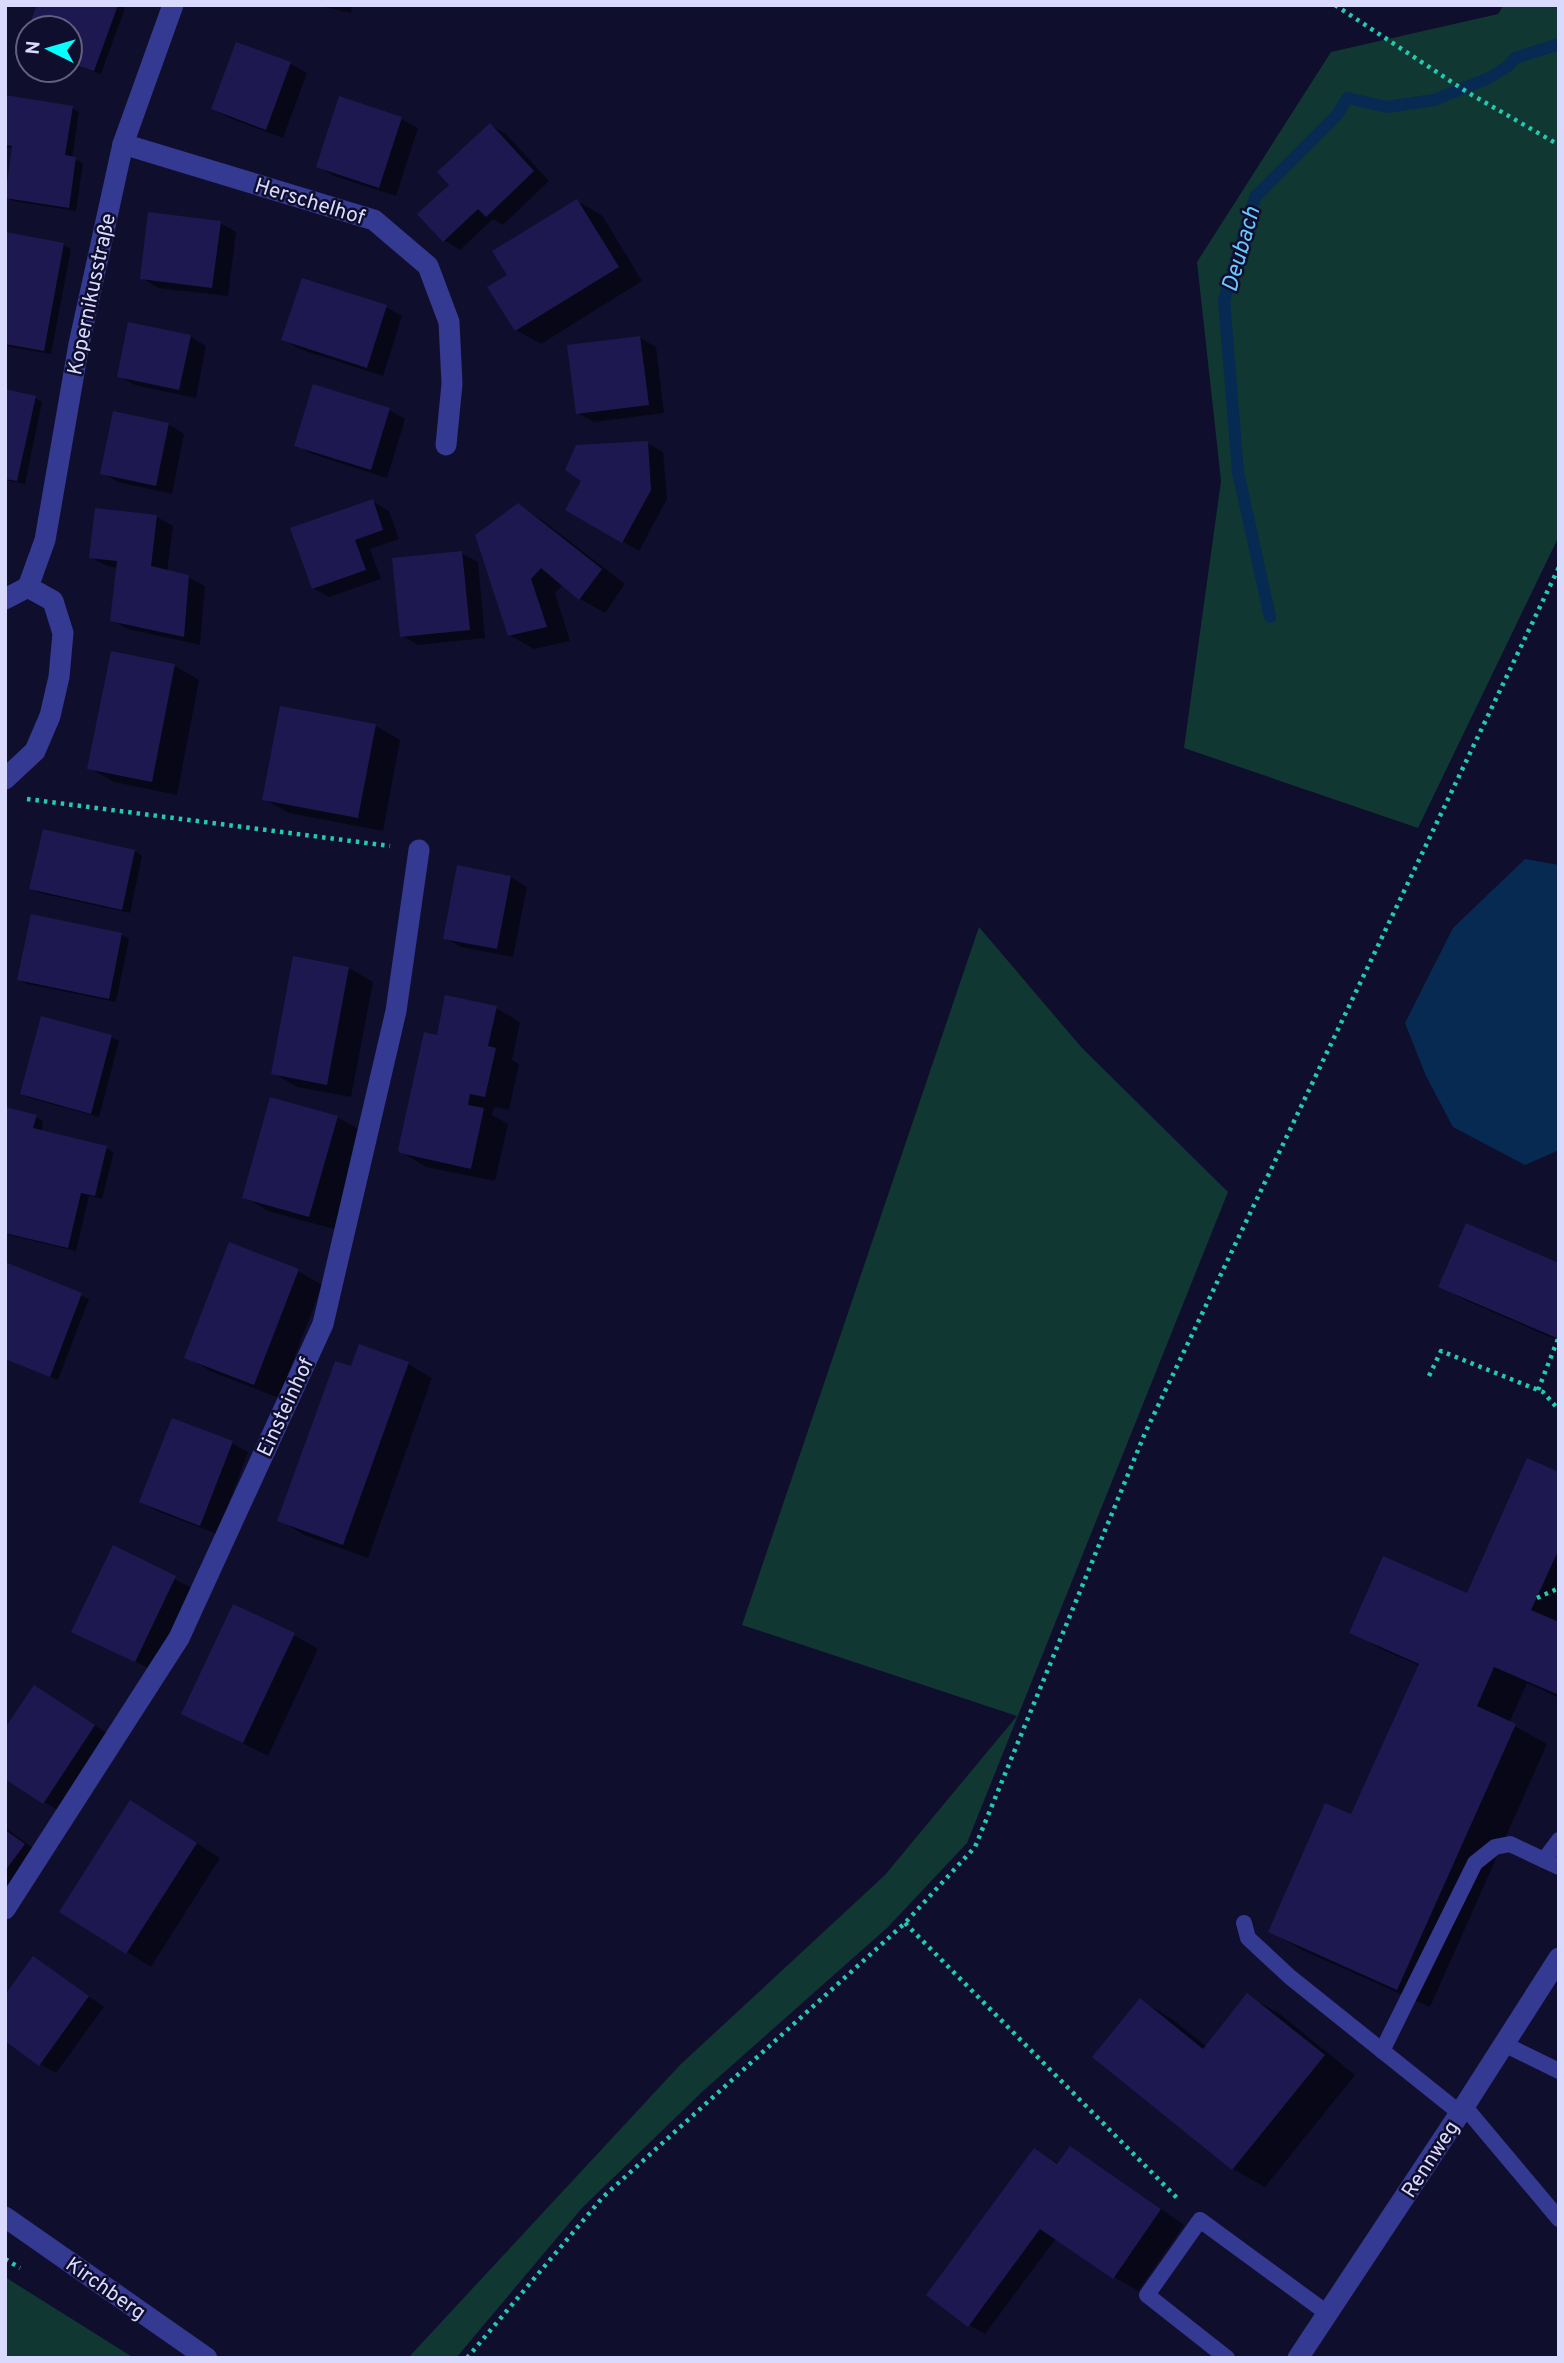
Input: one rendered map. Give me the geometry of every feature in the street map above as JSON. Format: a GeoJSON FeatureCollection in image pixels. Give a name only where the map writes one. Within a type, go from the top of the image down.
{"type":"FeatureCollection","features":[{"type":"Feature","properties":{"kind":"street","name":"Kopernikusstraße"},"geometry":{"type":"LineString","coordinates":[[28,587],[46,540],[79,344],[123,144],[173,5]]}},
{"type":"Feature","properties":{"kind":"street","name":"Herschelhof"},"geometry":{"type":"LineString","coordinates":[[123,144],[374,220],[428,267],[449,321],[452,384],[446,445]]}},
{"type":"Feature","properties":{"kind":"street"},"geometry":{"type":"LineString","coordinates":[[5,600],[28,587],[53,601],[63,633],[59,677],[50,716],[36,751],[5,779]]}},
{"type":"Feature","properties":{"kind":"street","name":"Einsteinhof"},"geometry":{"type":"LineString","coordinates":[[5,1909],[179,1638],[323,1324],[396,1011],[419,850]]}},
{"type":"Feature","properties":{"kind":"street","name":"Rennweg"},"geometry":{"type":"LineString","coordinates":[[1298,2358],[1559,1958]]}},
{"type":"Feature","properties":{"kind":"street","name":"Kirchberg"},"geometry":{"type":"LineString","coordinates":[[5,2217],[207,2358]]}},
{"type":"Feature","properties":{"kind":"lane"},"geometry":{"type":"LineString","coordinates":[[1382,2051],[1475,1863],[1494,1847],[1510,1844],[1551,1863],[1559,1840]]}},
{"type":"Feature","properties":{"kind":"lane"},"geometry":{"type":"LineString","coordinates":[[1244,1923],[1248,1938],[1290,1977],[1382,2051],[1462,2110],[1559,2219]]}},
{"type":"Feature","properties":{"kind":"lane"},"geometry":{"type":"LineString","coordinates":[[1504,2044],[1559,2071]]}},
{"type":"Feature","properties":{"kind":"lane"},"geometry":{"type":"LineString","coordinates":[[1227,2358],[1147,2295],[1200,2220],[1326,2313]]}},
{"type":"Feature","properties":{"kind":"path"},"geometry":{"type":"LineString","coordinates":[[1335,5],[1467,92],[1559,145]]}},
{"type":"Feature","properties":{"kind":"path"},"geometry":{"type":"LineString","coordinates":[[467,2358],[603,2197],[905,1923],[975,1847],[1144,1433],[1559,567]]}},
{"type":"Feature","properties":{"kind":"path"},"geometry":{"type":"LineString","coordinates":[[19,798],[419,850]]}},
{"type":"Feature","properties":{"kind":"path"},"geometry":{"type":"LineString","coordinates":[[1538,1390],[1558,1339]]}},
{"type":"Feature","properties":{"kind":"path"},"geometry":{"type":"LineString","coordinates":[[1429,1376],[1441,1351],[1543,1392],[1559,1410]]}},
{"type":"Feature","properties":{"kind":"path"},"geometry":{"type":"LineString","coordinates":[[1537,1598],[1559,1588]]}},
{"type":"Feature","properties":{"kind":"path"},"geometry":{"type":"LineString","coordinates":[[905,1923],[1200,2220]]}},
{"type":"Feature","properties":{"kind":"green space"},"geometry":{"type":"Polygon","coordinates":[[[1504,5],[1559,5],[1559,536],[1418,828],[1184,748],[1221,481],[1197,262],[1331,52],[1498,14],[1504,5]]]}},
{"type":"Feature","properties":{"kind":"green space"},"geometry":{"type":"Polygon","coordinates":[[[979,927],[1082,1048],[1228,1192],[967,1843],[888,1927],[703,2091],[582,2208],[456,2358],[408,2358],[680,2065],[885,1875],[1017,1716],[742,1625],[979,927]]]}},
{"type":"Feature","properties":{"kind":"green space"},"geometry":{"type":"Polygon","coordinates":[[[5,2277],[134,2358],[5,2358],[5,2277]]]}},
{"type":"Feature","properties":{"kind":"water"},"geometry":{"type":"Polygon","coordinates":[[[1525,859],[1559,865],[1559,1150],[1525,1165],[1453,1127],[1426,1076],[1405,1023],[1453,928],[1525,859]]]}},
{"type":"Feature","properties":{"kind":"building"},"geometry":{"type":"Polygon","coordinates":[[[37,5],[118,5],[94,71],[84,68],[84,14],[33,14],[37,5]]]}},
{"type":"Feature","properties":{"kind":"building"},"geometry":{"type":"Polygon","coordinates":[[[236,42],[291,62],[266,130],[211,109],[236,42]]]}},
{"type":"Feature","properties":{"kind":"building"},"geometry":{"type":"Polygon","coordinates":[[[5,95],[73,106],[65,155],[76,157],[69,208],[5,198],[12,146],[5,145],[5,95]]]}},
{"type":"Feature","properties":{"kind":"building"},"geometry":{"type":"Polygon","coordinates":[[[339,96],[402,117],[379,188],[316,167],[339,96]]]}},
{"type":"Feature","properties":{"kind":"building"},"geometry":{"type":"Polygon","coordinates":[[[490,123],[534,171],[486,217],[478,209],[443,242],[417,214],[449,185],[437,172],[490,123]]]}},
{"type":"Feature","properties":{"kind":"building"},"geometry":{"type":"Polygon","coordinates":[[[577,199],[619,267],[515,331],[487,287],[507,275],[492,251],[577,199]]]}},
{"type":"Feature","properties":{"kind":"building"},"geometry":{"type":"Polygon","coordinates":[[[148,212],[221,221],[212,288],[140,279],[148,212]]]}},
{"type":"Feature","properties":{"kind":"building"},"geometry":{"type":"Polygon","coordinates":[[[5,232],[64,243],[44,351],[5,344],[5,232]]]}},
{"type":"Feature","properties":{"kind":"building"},"geometry":{"type":"Polygon","coordinates":[[[302,278],[387,305],[367,368],[281,340],[302,278]]]}},
{"type":"Feature","properties":{"kind":"building"},"geometry":{"type":"Polygon","coordinates":[[[128,322],[191,335],[179,390],[117,377],[128,322]]]}},
{"type":"Feature","properties":{"kind":"building"},"geometry":{"type":"Polygon","coordinates":[[[640,336],[649,405],[576,414],[567,345],[640,336]]]}},
{"type":"Feature","properties":{"kind":"building"},"geometry":{"type":"Polygon","coordinates":[[[313,384],[390,408],[371,470],[294,446],[313,384]]]}},
{"type":"Feature","properties":{"kind":"building"},"geometry":{"type":"Polygon","coordinates":[[[5,389],[36,396],[17,481],[5,479],[5,389]]]}},
{"type":"Feature","properties":{"kind":"building"},"geometry":{"type":"Polygon","coordinates":[[[113,411],[169,423],[156,486],[100,474],[113,411]]]}},
{"type":"Feature","properties":{"kind":"building"},"geometry":{"type":"Polygon","coordinates":[[[648,441],[651,490],[622,543],[565,510],[581,481],[565,470],[576,445],[648,441]]]}},
{"type":"Feature","properties":{"kind":"building"},"geometry":{"type":"Polygon","coordinates":[[[373,499],[383,530],[355,540],[366,570],[312,589],[290,528],[373,499]]]}},
{"type":"Feature","properties":{"kind":"building"},"geometry":{"type":"Polygon","coordinates":[[[518,503],[602,569],[579,600],[541,568],[531,579],[547,627],[508,636],[475,535],[518,503]]]}},
{"type":"Feature","properties":{"kind":"building"},"geometry":{"type":"Polygon","coordinates":[[[95,508],[157,515],[151,566],[189,575],[184,637],[110,621],[117,561],[89,558],[95,508]]]}},
{"type":"Feature","properties":{"kind":"building"},"geometry":{"type":"Polygon","coordinates":[[[462,551],[470,630],[400,637],[392,558],[462,551]]]}},
{"type":"Feature","properties":{"kind":"building"},"geometry":{"type":"Polygon","coordinates":[[[111,651],[175,664],[152,782],[87,769],[111,651]]]}},
{"type":"Feature","properties":{"kind":"building"},"geometry":{"type":"Polygon","coordinates":[[[280,706],[376,724],[358,818],[262,800],[280,706]]]}},
{"type":"Feature","properties":{"kind":"building"},"geometry":{"type":"Polygon","coordinates":[[[43,829],[135,850],[122,910],[29,889],[43,829]]]}},
{"type":"Feature","properties":{"kind":"building"},"geometry":{"type":"Polygon","coordinates":[[[457,865],[511,876],[497,949],[443,939],[457,865]]]}},
{"type":"Feature","properties":{"kind":"building"},"geometry":{"type":"Polygon","coordinates":[[[31,914],[122,933],[109,999],[17,980],[31,914]]]}},
{"type":"Feature","properties":{"kind":"building"},"geometry":{"type":"Polygon","coordinates":[[[293,956],[349,967],[327,1085],[271,1074],[293,956]]]}},
{"type":"Feature","properties":{"kind":"building"},"geometry":{"type":"Polygon","coordinates":[[[445,995],[497,1006],[488,1046],[496,1048],[485,1097],[470,1094],[468,1105],[484,1108],[471,1169],[400,1153],[398,1150],[424,1032],[437,1035],[445,995]]]}},
{"type":"Feature","properties":{"kind":"building"},"geometry":{"type":"Polygon","coordinates":[[[41,1016],[112,1035],[91,1114],[20,1094],[41,1016]]]}},
{"type":"Feature","properties":{"kind":"building"},"geometry":{"type":"Polygon","coordinates":[[[270,1097],[338,1116],[309,1217],[242,1198],[270,1097]]]}},
{"type":"Feature","properties":{"kind":"building"},"geometry":{"type":"Polygon","coordinates":[[[5,1107],[37,1115],[33,1128],[107,1146],[95,1196],[81,1193],[68,1248],[5,1233],[5,1107]]]}},
{"type":"Feature","properties":{"kind":"building"},"geometry":{"type":"Polygon","coordinates":[[[1466,1223],[1559,1263],[1559,1339],[1438,1287],[1466,1223]]]}},
{"type":"Feature","properties":{"kind":"building"},"geometry":{"type":"Polygon","coordinates":[[[229,1242],[299,1269],[254,1385],[184,1358],[229,1242]]]}},
{"type":"Feature","properties":{"kind":"building"},"geometry":{"type":"Polygon","coordinates":[[[5,1262],[82,1293],[50,1377],[5,1359],[5,1262]]]}},
{"type":"Feature","properties":{"kind":"building"},"geometry":{"type":"Polygon","coordinates":[[[359,1344],[409,1362],[343,1545],[277,1521],[335,1361],[351,1366],[359,1344]]]}},
{"type":"Feature","properties":{"kind":"building"},"geometry":{"type":"Polygon","coordinates":[[[172,1418],[233,1441],[200,1526],[139,1502],[172,1418]]]}},
{"type":"Feature","properties":{"kind":"building"},"geometry":{"type":"Polygon","coordinates":[[[1527,1458],[1559,1472],[1559,1549],[1531,1610],[1559,1622],[1559,1695],[1494,1667],[1477,1706],[1516,1724],[1397,1990],[1268,1932],[1325,1803],[1351,1814],[1419,1664],[1349,1633],[1383,1556],[1467,1593],[1527,1458]]]}},
{"type":"Feature","properties":{"kind":"building"},"geometry":{"type":"Polygon","coordinates":[[[113,1545],[176,1576],[135,1662],[71,1632],[113,1545]]]}},
{"type":"Feature","properties":{"kind":"building"},"geometry":{"type":"Polygon","coordinates":[[[233,1604],[295,1633],[243,1743],[181,1714],[233,1604]]]}},
{"type":"Feature","properties":{"kind":"building"},"geometry":{"type":"Polygon","coordinates":[[[34,1685],[95,1725],[43,1804],[5,1779],[5,1728],[34,1685]]]}},
{"type":"Feature","properties":{"kind":"building"},"geometry":{"type":"Polygon","coordinates":[[[130,1800],[197,1843],[126,1954],[59,1912],[130,1800]]]}},
{"type":"Feature","properties":{"kind":"building"},"geometry":{"type":"Polygon","coordinates":[[[5,1830],[25,1844],[5,1871],[5,1830]]]}},
{"type":"Feature","properties":{"kind":"building"},"geometry":{"type":"Polygon","coordinates":[[[33,1956],[89,1996],[39,2066],[5,2041],[5,1995],[33,1956]]]}},
{"type":"Feature","properties":{"kind":"building"},"geometry":{"type":"Polygon","coordinates":[[[1247,1993],[1325,2055],[1232,2170],[1092,2057],[1140,1998],[1203,2049],[1247,1993]]]}},
{"type":"Feature","properties":{"kind":"building"},"geometry":{"type":"Polygon","coordinates":[[[1070,2146],[1161,2209],[1113,2279],[1040,2229],[968,2327],[926,2295],[1034,2148],[1057,2164],[1070,2146]]]}},
{"type":"Feature","properties":{"kind":"waterway","name":"Deubach"},"geometry":{"type":"LineString","coordinates":[[1270,617],[1238,472],[1224,300],[1255,197],[1337,115],[1347,98],[1387,107],[1434,100],[1489,78],[1515,58],[1559,44]]}}]}
